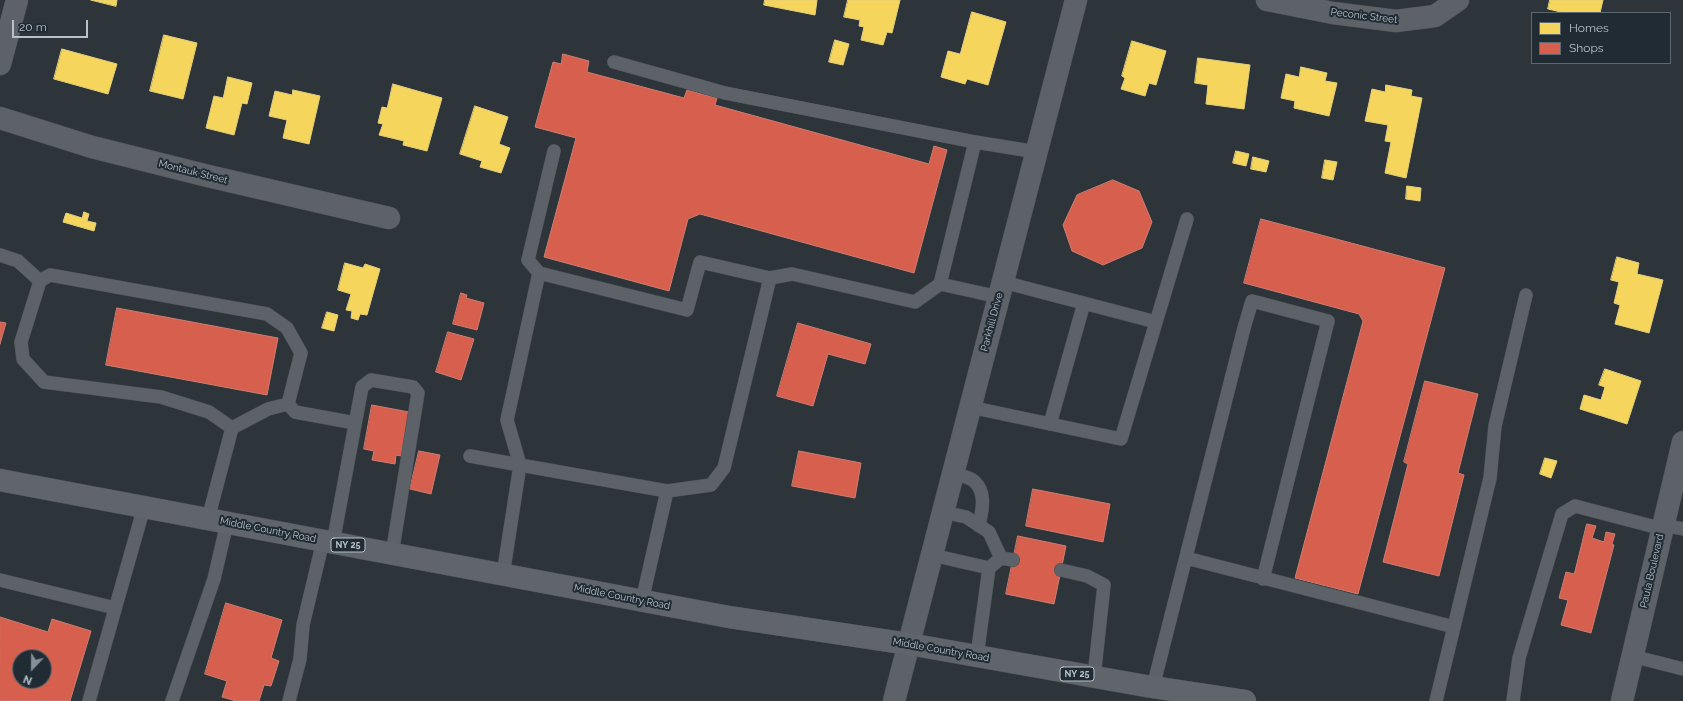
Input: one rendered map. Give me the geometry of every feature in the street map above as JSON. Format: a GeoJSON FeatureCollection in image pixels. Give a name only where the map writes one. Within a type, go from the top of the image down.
{"type":"FeatureCollection","features":[{"type":"Feature","properties":{"kind":"main road","name":"Middle Country Road"},"geometry":{"type":"LineString","coordinates":[[0,480],[728,617],[908,644],[1153,687],[1245,701]]}},
{"type":"Feature","properties":{"kind":"street"},"geometry":{"type":"LineString","coordinates":[[0,64],[18,0]]}},
{"type":"Feature","properties":{"kind":"street","name":"Parkhill Drive"},"geometry":{"type":"LineString","coordinates":[[894,701],[1076,0]]}},
{"type":"Feature","properties":{"kind":"street","name":"Peconic Street"},"geometry":{"type":"LineString","coordinates":[[1267,0],[1333,13],[1396,21],[1435,16],[1458,0]]}},
{"type":"Feature","properties":{"kind":"street","name":"Montauk Street"},"geometry":{"type":"LineString","coordinates":[[0,118],[100,149],[389,218]]}},
{"type":"Feature","properties":{"kind":"street","name":"Paula Boulevard"},"geometry":{"type":"LineString","coordinates":[[1622,701],[1632,656],[1670,528],[1683,442]]}},
{"type":"Feature","properties":{"kind":"lane"},"geometry":{"type":"LineString","coordinates":[[614,62],[725,92],[975,142],[1037,152]]}},
{"type":"Feature","properties":{"kind":"lane"},"geometry":{"type":"LineString","coordinates":[[554,151],[528,260],[539,273],[687,310],[700,262],[770,278],[792,274],[915,302],[940,284],[975,142]]}},
{"type":"Feature","properties":{"kind":"lane"},"geometry":{"type":"LineString","coordinates":[[970,407],[1121,440],[1187,219]]}},
{"type":"Feature","properties":{"kind":"lane"},"geometry":{"type":"LineString","coordinates":[[0,255],[18,261],[40,281]]}},
{"type":"Feature","properties":{"kind":"lane"},"geometry":{"type":"LineString","coordinates":[[503,575],[520,465],[507,420],[539,273]]}},
{"type":"Feature","properties":{"kind":"lane"},"geometry":{"type":"LineString","coordinates":[[232,428],[209,412],[161,397],[44,382],[23,359],[21,342],[40,281],[50,275],[267,314],[287,328],[301,353],[288,404]]}},
{"type":"Feature","properties":{"kind":"lane"},"geometry":{"type":"LineString","coordinates":[[470,456],[667,491],[711,485],[724,468],[770,278]]}},
{"type":"Feature","properties":{"kind":"lane"},"geometry":{"type":"LineString","coordinates":[[940,284],[1001,290],[1084,303],[1156,322]]}},
{"type":"Feature","properties":{"kind":"lane"},"geometry":{"type":"LineString","coordinates":[[1436,701],[1490,478],[1495,426],[1526,295]]}},
{"type":"Feature","properties":{"kind":"lane"},"geometry":{"type":"LineString","coordinates":[[1153,687],[1252,300],[1328,322],[1263,578]]}},
{"type":"Feature","properties":{"kind":"lane"},"geometry":{"type":"LineString","coordinates":[[1050,424],[1084,303]]}},
{"type":"Feature","properties":{"kind":"lane"},"geometry":{"type":"LineString","coordinates":[[289,701],[300,659],[305,618],[328,542],[362,388],[371,380],[413,387],[418,393],[392,554]]}},
{"type":"Feature","properties":{"kind":"lane"},"geometry":{"type":"LineString","coordinates":[[288,404],[295,412],[355,423]]}},
{"type":"Feature","properties":{"kind":"lane"},"geometry":{"type":"LineString","coordinates":[[232,428],[268,408],[288,404]]}},
{"type":"Feature","properties":{"kind":"lane"},"geometry":{"type":"LineString","coordinates":[[172,701],[214,579],[218,521],[232,428]]}},
{"type":"Feature","properties":{"kind":"lane"},"geometry":{"type":"LineString","coordinates":[[953,473],[973,480],[979,489],[983,499],[979,526]]}},
{"type":"Feature","properties":{"kind":"lane"},"geometry":{"type":"LineString","coordinates":[[642,601],[667,491]]}},
{"type":"Feature","properties":{"kind":"lane"},"geometry":{"type":"LineString","coordinates":[[1513,701],[1519,658],[1562,514],[1575,506],[1670,528]]}},
{"type":"Feature","properties":{"kind":"lane"},"geometry":{"type":"LineString","coordinates":[[89,701],[144,507]]}},
{"type":"Feature","properties":{"kind":"lane"},"geometry":{"type":"LineString","coordinates":[[932,555],[989,568],[1007,559],[989,532],[966,518],[943,512]]}},
{"type":"Feature","properties":{"kind":"lane"},"geometry":{"type":"LineString","coordinates":[[1186,558],[1454,627]]}},
{"type":"Feature","properties":{"kind":"lane"},"geometry":{"type":"LineString","coordinates":[[977,656],[989,568]]}},
{"type":"Feature","properties":{"kind":"lane"},"geometry":{"type":"LineString","coordinates":[[1061,570],[1087,576],[1104,585],[1094,677]]}},
{"type":"Feature","properties":{"kind":"lane"},"geometry":{"type":"LineString","coordinates":[[0,580],[115,608]]}},
{"type":"Feature","properties":{"kind":"lane"},"geometry":{"type":"LineString","coordinates":[[1632,656],[1683,669]]}},
{"type":"Feature","properties":{"kind":"building: Homes"},"geometry":{"type":"Polygon","coordinates":[[[91,0],[117,0],[116,6],[91,0]]]}},
{"type":"Feature","properties":{"kind":"building: Homes"},"geometry":{"type":"Polygon","coordinates":[[[765,0],[817,0],[815,15],[764,5],[765,0]]]}},
{"type":"Feature","properties":{"kind":"building: Homes"},"geometry":{"type":"Polygon","coordinates":[[[848,0],[900,0],[892,33],[887,32],[883,45],[861,40],[864,27],[859,26],[860,20],[844,17],[848,0]]]}},
{"type":"Feature","properties":{"kind":"building: Homes"},"geometry":{"type":"Polygon","coordinates":[[[1550,0],[1603,0],[1600,12],[1561,12],[1548,9],[1550,0]]]}},
{"type":"Feature","properties":{"kind":"building: Homes"},"geometry":{"type":"Polygon","coordinates":[[[972,12],[1006,22],[988,85],[967,79],[965,84],[941,77],[948,51],[960,54],[972,12]]]}},
{"type":"Feature","properties":{"kind":"building: Homes"},"geometry":{"type":"Polygon","coordinates":[[[164,35],[197,43],[183,99],[150,91],[164,35]]]}},
{"type":"Feature","properties":{"kind":"building: Homes"},"geometry":{"type":"Polygon","coordinates":[[[835,40],[849,44],[843,65],[829,62],[835,40]]]}},
{"type":"Feature","properties":{"kind":"building: Homes"},"geometry":{"type":"Polygon","coordinates":[[[1132,41],[1166,51],[1156,85],[1149,83],[1145,96],[1121,89],[1125,78],[1122,76],[1132,41]]]}},
{"type":"Feature","properties":{"kind":"building: Homes"},"geometry":{"type":"Polygon","coordinates":[[[62,49],[117,64],[108,94],[54,79],[62,49]]]}},
{"type":"Feature","properties":{"kind":"building: Homes"},"geometry":{"type":"Polygon","coordinates":[[[1198,58],[1250,65],[1244,109],[1206,104],[1208,85],[1195,83],[1198,58]]]}},
{"type":"Feature","properties":{"kind":"building: Homes"},"geometry":{"type":"Polygon","coordinates":[[[1301,67],[1327,73],[1325,81],[1337,83],[1329,116],[1294,108],[1295,101],[1281,98],[1286,74],[1299,77],[1301,67]]]}},
{"type":"Feature","properties":{"kind":"building: Homes"},"geometry":{"type":"Polygon","coordinates":[[[228,77],[252,83],[247,104],[242,103],[234,135],[206,128],[214,96],[223,98],[228,77]]]}},
{"type":"Feature","properties":{"kind":"building: Homes"},"geometry":{"type":"Polygon","coordinates":[[[393,84],[442,98],[427,151],[403,145],[404,141],[379,135],[383,124],[378,123],[382,107],[387,108],[393,84]]]}},
{"type":"Feature","properties":{"kind":"building: Homes"},"geometry":{"type":"Polygon","coordinates":[[[1386,85],[1412,90],[1411,96],[1422,98],[1406,178],[1385,173],[1391,142],[1385,141],[1388,125],[1365,121],[1372,89],[1385,92],[1386,85]]]}},
{"type":"Feature","properties":{"kind":"building: Homes"},"geometry":{"type":"Polygon","coordinates":[[[293,90],[320,96],[309,144],[283,138],[287,120],[269,116],[275,91],[292,95],[293,90]]]}},
{"type":"Feature","properties":{"kind":"building: Homes"},"geometry":{"type":"Polygon","coordinates":[[[475,106],[508,117],[499,144],[510,148],[501,173],[480,167],[482,161],[460,154],[475,106]]]}},
{"type":"Feature","properties":{"kind":"building: Homes"},"geometry":{"type":"Polygon","coordinates":[[[1236,151],[1249,154],[1246,166],[1233,163],[1236,151]]]}},
{"type":"Feature","properties":{"kind":"building: Homes"},"geometry":{"type":"Polygon","coordinates":[[[1253,157],[1269,161],[1266,172],[1251,169],[1253,157]]]}},
{"type":"Feature","properties":{"kind":"building: Homes"},"geometry":{"type":"Polygon","coordinates":[[[1325,160],[1337,162],[1333,180],[1322,178],[1325,160]]]}},
{"type":"Feature","properties":{"kind":"building: Homes"},"geometry":{"type":"Polygon","coordinates":[[[1407,186],[1421,188],[1420,201],[1406,199],[1407,186]]]}},
{"type":"Feature","properties":{"kind":"building: Homes"},"geometry":{"type":"Polygon","coordinates":[[[84,212],[89,214],[87,221],[96,223],[94,231],[63,222],[66,213],[82,218],[84,212]]]}},
{"type":"Feature","properties":{"kind":"building: Homes"},"geometry":{"type":"Polygon","coordinates":[[[1617,257],[1639,263],[1637,274],[1663,280],[1649,333],[1615,324],[1620,305],[1614,303],[1619,282],[1611,280],[1617,257]]]}},
{"type":"Feature","properties":{"kind":"building: Homes"},"geometry":{"type":"Polygon","coordinates":[[[345,263],[363,268],[365,264],[380,269],[367,315],[360,314],[358,320],[351,318],[352,311],[346,310],[351,294],[338,290],[345,263]]]}},
{"type":"Feature","properties":{"kind":"building: Homes"},"geometry":{"type":"Polygon","coordinates":[[[327,312],[338,315],[334,331],[322,328],[327,312]]]}},
{"type":"Feature","properties":{"kind":"building: Homes"},"geometry":{"type":"Polygon","coordinates":[[[1605,369],[1641,381],[1627,424],[1580,409],[1584,395],[1601,400],[1605,387],[1599,385],[1605,369]]]}},
{"type":"Feature","properties":{"kind":"building: Homes"},"geometry":{"type":"Polygon","coordinates":[[[1545,458],[1557,461],[1551,478],[1540,474],[1545,458]]]}},
{"type":"Feature","properties":{"kind":"building: Shops"},"geometry":{"type":"Polygon","coordinates":[[[563,54],[589,61],[587,72],[684,98],[687,90],[717,98],[715,105],[929,164],[934,146],[947,150],[914,273],[700,214],[688,219],[669,291],[544,257],[576,138],[535,127],[553,62],[561,64],[563,54]]]}},
{"type":"Feature","properties":{"kind":"building: Shops"},"geometry":{"type":"Polygon","coordinates":[[[1113,180],[1139,191],[1152,222],[1142,248],[1103,265],[1072,251],[1063,225],[1077,195],[1113,180]]]}},
{"type":"Feature","properties":{"kind":"building: Shops"},"geometry":{"type":"Polygon","coordinates":[[[1261,219],[1445,268],[1358,594],[1295,578],[1363,321],[1359,314],[1244,283],[1261,219]]]}},
{"type":"Feature","properties":{"kind":"building: Shops"},"geometry":{"type":"Polygon","coordinates":[[[461,293],[467,295],[466,298],[484,303],[477,330],[453,324],[461,293]]]}},
{"type":"Feature","properties":{"kind":"building: Shops"},"geometry":{"type":"Polygon","coordinates":[[[117,308],[278,338],[267,395],[106,365],[117,308]]]}},
{"type":"Feature","properties":{"kind":"building: Shops"},"geometry":{"type":"Polygon","coordinates":[[[0,322],[6,323],[0,344],[0,322]]]}},
{"type":"Feature","properties":{"kind":"building: Shops"},"geometry":{"type":"Polygon","coordinates":[[[798,323],[871,344],[865,364],[828,354],[813,406],[777,396],[798,323]]]}},
{"type":"Feature","properties":{"kind":"building: Shops"},"geometry":{"type":"Polygon","coordinates":[[[448,332],[474,339],[461,380],[436,372],[448,332]]]}},
{"type":"Feature","properties":{"kind":"building: Shops"},"geometry":{"type":"Polygon","coordinates":[[[1425,381],[1478,394],[1458,473],[1464,475],[1439,576],[1383,562],[1408,464],[1404,462],[1425,381]]]}},
{"type":"Feature","properties":{"kind":"building: Shops"},"geometry":{"type":"Polygon","coordinates":[[[372,405],[409,412],[401,456],[396,455],[395,464],[372,460],[374,451],[364,449],[372,405]]]}},
{"type":"Feature","properties":{"kind":"building: Shops"},"geometry":{"type":"Polygon","coordinates":[[[419,451],[440,455],[431,494],[410,489],[419,451]]]}},
{"type":"Feature","properties":{"kind":"building: Shops"},"geometry":{"type":"Polygon","coordinates":[[[799,451],[861,463],[855,498],[792,486],[799,451]]]}},
{"type":"Feature","properties":{"kind":"building: Shops"},"geometry":{"type":"Polygon","coordinates":[[[1033,489],[1110,504],[1103,542],[1026,526],[1033,489]]]}},
{"type":"Feature","properties":{"kind":"building: Shops"},"geometry":{"type":"Polygon","coordinates":[[[1587,524],[1596,526],[1592,538],[1604,542],[1606,532],[1615,534],[1612,544],[1614,545],[1591,633],[1561,625],[1568,600],[1559,598],[1566,572],[1574,574],[1587,524]]]}},
{"type":"Feature","properties":{"kind":"building: Shops"},"geometry":{"type":"Polygon","coordinates":[[[1018,536],[1066,546],[1054,604],[1006,594],[1018,536]]]}},
{"type":"Feature","properties":{"kind":"building: Shops"},"geometry":{"type":"Polygon","coordinates":[[[226,603],[282,620],[271,658],[279,661],[271,686],[264,685],[259,701],[236,701],[222,697],[227,681],[205,674],[226,603]]]}},
{"type":"Feature","properties":{"kind":"building: Shops"},"geometry":{"type":"Polygon","coordinates":[[[0,617],[48,632],[52,619],[91,631],[70,701],[0,701],[0,617]]]}}]}
